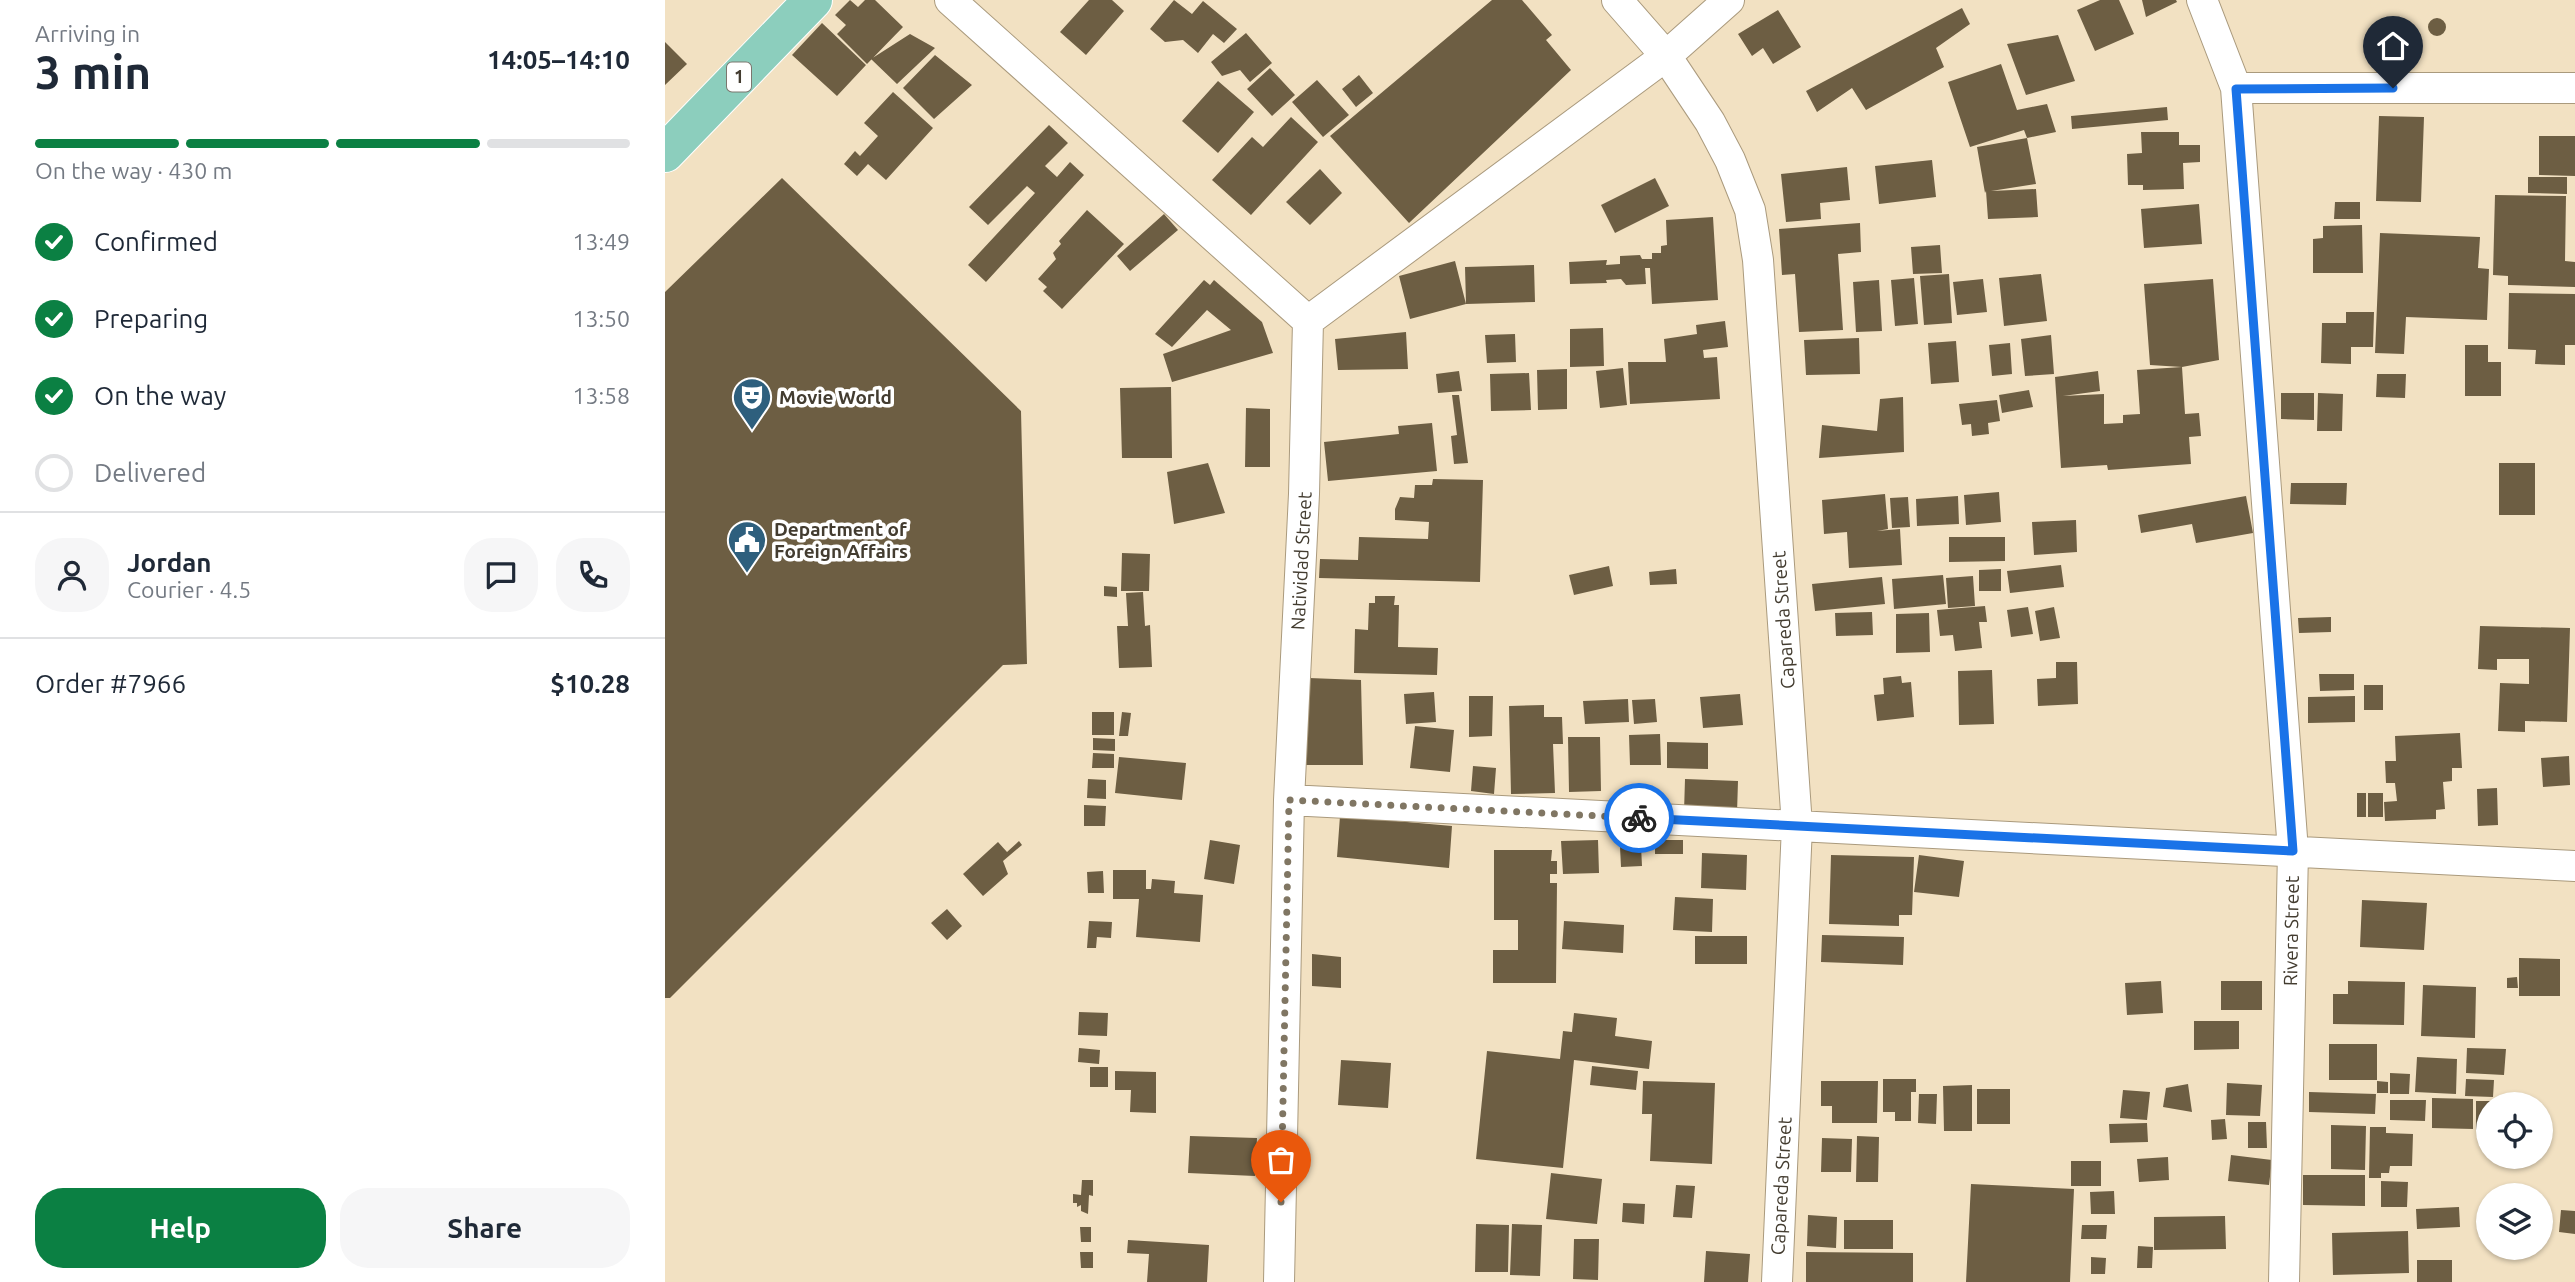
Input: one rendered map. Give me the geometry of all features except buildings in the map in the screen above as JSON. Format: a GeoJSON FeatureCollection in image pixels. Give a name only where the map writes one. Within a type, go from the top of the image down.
{"type":"FeatureCollection","features":[{"type":"Feature","properties":{"kind":"main road","name":"1"},"geometry":{"type":"LineString","coordinates":[[665,153],[813,0]]}},
{"type":"Feature","properties":{"kind":"street"},"geometry":{"type":"LineString","coordinates":[[950,0],[1308,321],[1667,56],[1729,0]]}},
{"type":"Feature","properties":{"kind":"street","name":"Capareda Street"},"geometry":{"type":"LineString","coordinates":[[1616,0],[1667,56],[1710,122],[1730,160],[1750,211],[1758,260],[1797,827],[1777,1282]]}},
{"type":"Feature","properties":{"kind":"street","name":"Rivera Street"},"geometry":{"type":"LineString","coordinates":[[2202,0],[2236,89],[2293,851],[2284,1282]]}},
{"type":"Feature","properties":{"kind":"street"},"geometry":{"type":"LineString","coordinates":[[2236,89],[2575,88]]}},
{"type":"Feature","properties":{"kind":"street","name":"Natividad Street"},"geometry":{"type":"LineString","coordinates":[[1279,1282],[1289,800],[1304,494],[1308,321]]}},
{"type":"Feature","properties":{"kind":"street"},"geometry":{"type":"LineString","coordinates":[[1289,800],[2575,866]]}},
{"type":"Feature","properties":{"kind":"way so far"},"geometry":{"type":"LineString","coordinates":[[1281,1202],[1289,800],[1639,818]]}},
{"type":"Feature","properties":{"kind":"place","name":"Movie World"},"geometry":{"type":"Point","coordinates":[752,431]}},
{"type":"Feature","properties":{"kind":"place","name":"Department of Foreign Affairs"},"geometry":{"type":"Point","coordinates":[747,574]}},
{"type":"Feature","properties":{"kind":"route"},"geometry":{"type":"LineString","coordinates":[[1639,818],[2293,851],[2236,89],[2393,88]]}}]}
